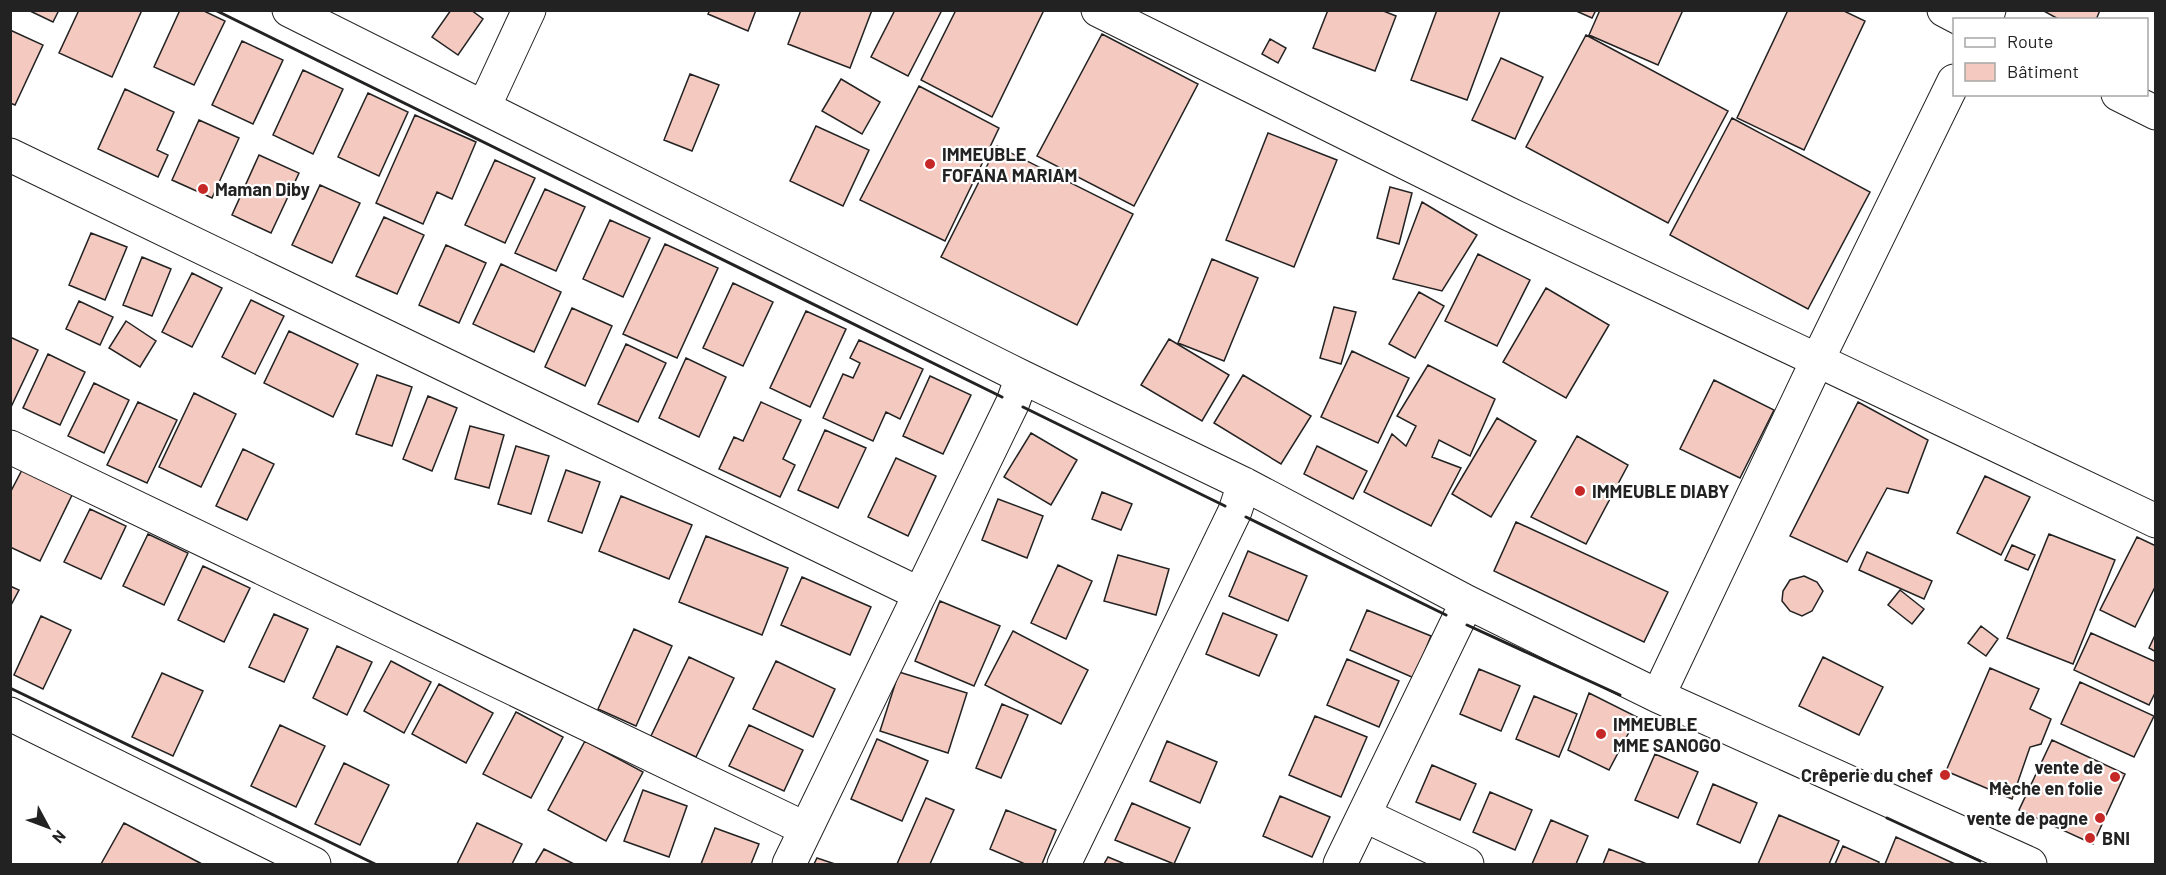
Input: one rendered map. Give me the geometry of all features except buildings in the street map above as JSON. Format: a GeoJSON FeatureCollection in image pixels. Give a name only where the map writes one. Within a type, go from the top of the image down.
{"type":"FeatureCollection","features":[{"type":"Feature","properties":{"kind":"street"},"geometry":{"type":"LineString","coordinates":[[289,10],[1022,377],[1244,484],[1467,602],[1658,696],[1995,858],[2030,864]]}},
{"type":"Feature","properties":{"kind":"street"},"geometry":{"type":"LineString","coordinates":[[484,106],[529,10]]}},
{"type":"Feature","properties":{"kind":"street"},"geometry":{"type":"LineString","coordinates":[[1098,10],[1507,213],[2156,521]]}},
{"type":"Feature","properties":{"kind":"street"},"geometry":{"type":"LineString","coordinates":[[1944,10],[1959,18]]}},
{"type":"Feature","properties":{"kind":"street"},"geometry":{"type":"LineString","coordinates":[[1658,696],[1818,359],[1953,83]]}},
{"type":"Feature","properties":{"kind":"street"},"geometry":{"type":"LineString","coordinates":[[2122,96],[2156,113]]}},
{"type":"Feature","properties":{"kind":"street"},"geometry":{"type":"LineString","coordinates":[[10,155],[920,594]]}},
{"type":"Feature","properties":{"kind":"street"},"geometry":{"type":"LineString","coordinates":[[789,864],[1013,402],[1022,377]]}},
{"type":"Feature","properties":{"kind":"street"},"geometry":{"type":"LineString","coordinates":[[10,447],[806,829]]}},
{"type":"Feature","properties":{"kind":"street"},"geometry":{"type":"LineString","coordinates":[[1064,864],[1235,511],[1244,484]]}},
{"type":"Feature","properties":{"kind":"street"},"geometry":{"type":"LineString","coordinates":[[1340,864],[1467,602]]}},
{"type":"Feature","properties":{"kind":"street"},"geometry":{"type":"LineString","coordinates":[[10,714],[314,864]]}},
{"type":"Feature","properties":{"kind":"street"},"geometry":{"type":"LineString","coordinates":[[1364,815],[1467,864]]}},
{"type":"Feature","properties":{"kind":"wall"},"geometry":{"type":"LineString","coordinates":[[215,10],[1002,397]]}},
{"type":"Feature","properties":{"kind":"wall"},"geometry":{"type":"LineString","coordinates":[[1023,407],[1225,506]]}},
{"type":"Feature","properties":{"kind":"wall"},"geometry":{"type":"LineString","coordinates":[[1246,517],[1446,615]]}},
{"type":"Feature","properties":{"kind":"wall"},"geometry":{"type":"LineString","coordinates":[[1467,625],[1620,695]]}},
{"type":"Feature","properties":{"kind":"wall"},"geometry":{"type":"LineString","coordinates":[[10,688],[375,864]]}},
{"type":"Feature","properties":{"kind":"wall"},"geometry":{"type":"LineString","coordinates":[[1887,818],[1980,861]]}},
{"type":"Feature","properties":{"kind":"place","name":"IMMEUBLE FOFANA MARIAM"},"geometry":{"type":"Point","coordinates":[930,164]}},
{"type":"Feature","properties":{"kind":"place","name":"Maman Diby"},"geometry":{"type":"Point","coordinates":[203,189]}},
{"type":"Feature","properties":{"kind":"place","name":"IMMEUBLE DIABY"},"geometry":{"type":"Point","coordinates":[1580,491]}},
{"type":"Feature","properties":{"kind":"place","name":"IMMEUBLE MME SANOGO"},"geometry":{"type":"Point","coordinates":[1601,734]}},
{"type":"Feature","properties":{"kind":"place","name":"Crêperie du chef"},"geometry":{"type":"Point","coordinates":[1945,775]}},
{"type":"Feature","properties":{"kind":"place","name":"vente de Mèche en folie"},"geometry":{"type":"Point","coordinates":[2115,777]}},
{"type":"Feature","properties":{"kind":"place","name":"vente de pagne"},"geometry":{"type":"Point","coordinates":[2100,818]}},
{"type":"Feature","properties":{"kind":"place","name":"BNI"},"geometry":{"type":"Point","coordinates":[2090,838]}}]}
